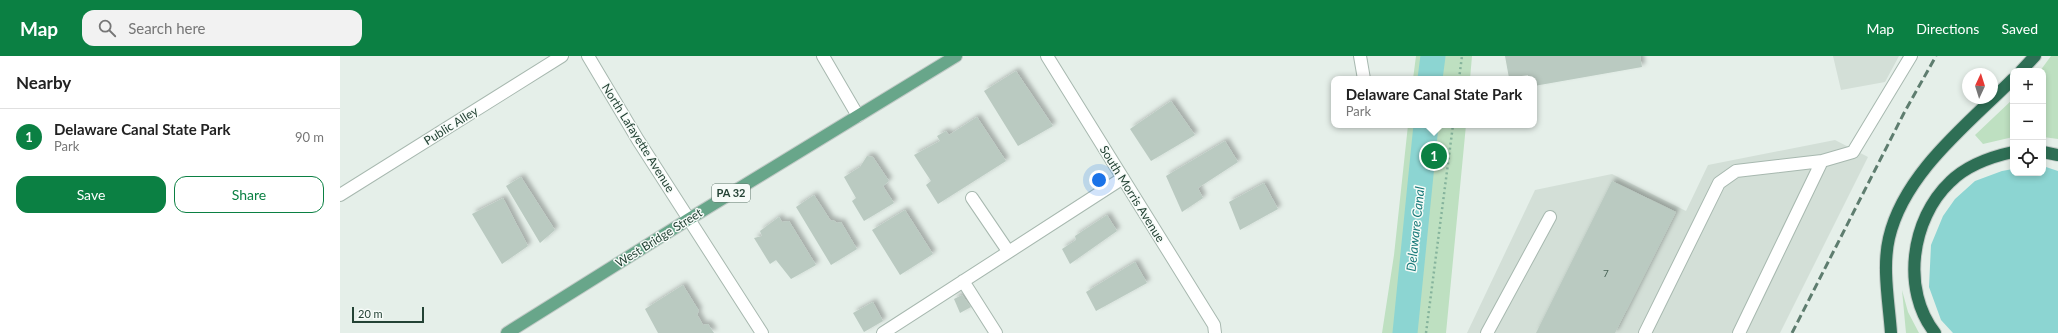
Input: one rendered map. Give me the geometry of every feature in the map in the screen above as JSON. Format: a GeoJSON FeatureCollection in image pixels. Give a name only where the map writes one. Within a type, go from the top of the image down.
{"type":"FeatureCollection","features":[{"type":"Feature","properties":{"kind":"highway"},"geometry":{"type":"LineString","coordinates":[[2024,68],[2035,56]]}},
{"type":"Feature","properties":{"kind":"highway"},"geometry":{"type":"LineString","coordinates":[[1890,333],[1887,268],[1889,239],[1898,212],[1911,186],[1931,161],[2010,82]]}},
{"type":"Feature","properties":{"kind":"highway"},"geometry":{"type":"LineString","coordinates":[[1935,333],[1922,311],[1916,292],[1914,268],[1916,244],[1923,223],[1934,200],[1950,182],[1970,167],[2010,153]]}},
{"type":"Feature","properties":{"kind":"highway"},"geometry":{"type":"LineString","coordinates":[[2046,153],[2058,155]]}},
{"type":"Feature","properties":{"kind":"main road","name":"West Bridge Street"},"geometry":{"type":"LineString","coordinates":[[507,333],[689,219],[956,56]]}},
{"type":"Feature","properties":{"kind":"street","name":"Public Alley"},"geometry":{"type":"LineString","coordinates":[[340,195],[562,56]]}},
{"type":"Feature","properties":{"kind":"street","name":"North Lafayette Avenue"},"geometry":{"type":"LineString","coordinates":[[588,56],[638,140],[762,333]]}},
{"type":"Feature","properties":{"kind":"street"},"geometry":{"type":"LineString","coordinates":[[823,56],[858,116]]}},
{"type":"Feature","properties":{"kind":"street","name":"South Morris Avenue"},"geometry":{"type":"LineString","coordinates":[[1047,56],[1214,325],[1215,333]]}},
{"type":"Feature","properties":{"kind":"street"},"geometry":{"type":"LineString","coordinates":[[1360,56],[1363,76]]}},
{"type":"Feature","properties":{"kind":"street"},"geometry":{"type":"LineString","coordinates":[[1645,333],[1719,183],[1736,171],[1822,161],[1853,152],[1911,56]]}},
{"type":"Feature","properties":{"kind":"street"},"geometry":{"type":"LineString","coordinates":[[1739,333],[1822,161]]}},
{"type":"Feature","properties":{"kind":"street"},"geometry":{"type":"LineString","coordinates":[[883,333],[1123,178]]}},
{"type":"Feature","properties":{"kind":"street"},"geometry":{"type":"LineString","coordinates":[[972,198],[1008,251]]}},
{"type":"Feature","properties":{"kind":"street"},"geometry":{"type":"LineString","coordinates":[[1487,333],[1550,217]]}},
{"type":"Feature","properties":{"kind":"street"},"geometry":{"type":"LineString","coordinates":[[963,280],[996,333]]}},
{"type":"Feature","properties":{"kind":"path"},"geometry":{"type":"LineString","coordinates":[[1459,76],[1462,56]]}},
{"type":"Feature","properties":{"kind":"path"},"geometry":{"type":"LineString","coordinates":[[1426,333],[1453,128]]}},
{"type":"Feature","properties":{"kind":"shaded area"},"geometry":{"type":"Polygon","coordinates":[[[1833,56],[1899,56],[1885,82],[1841,90],[1833,56]]]}},
{"type":"Feature","properties":{"kind":"shaded area"},"geometry":{"type":"Polygon","coordinates":[[[1835,140],[1868,157],[1780,333],[1467,333],[1535,190],[1612,174],[1686,211],[1708,165],[1835,140]]]}},
{"type":"Feature","properties":{"kind":"green space"},"geometry":{"type":"Polygon","coordinates":[[[1416,56],[1472,56],[1470,76],[1413,76],[1416,56]]]}},
{"type":"Feature","properties":{"kind":"green space"},"geometry":{"type":"Polygon","coordinates":[[[2051,56],[2058,56],[2058,139],[2046,137],[2046,68],[2042,68],[2051,56]]]}},
{"type":"Feature","properties":{"kind":"green space"},"geometry":{"type":"Polygon","coordinates":[[[2010,102],[2010,138],[1983,144],[1975,135],[2010,102]]]}},
{"type":"Feature","properties":{"kind":"green space"},"geometry":{"type":"Polygon","coordinates":[[[1408,128],[1466,128],[1446,333],[1382,333],[1394,255],[1408,128]]]}},
{"type":"Feature","properties":{"kind":"green space"},"geometry":{"type":"Polygon","coordinates":[[[1902,290],[1908,312],[1919,333],[1906,333],[1902,290]]]}},
{"type":"Feature","properties":{"kind":"water"},"geometry":{"type":"Polygon","coordinates":[[[2046,167],[2058,171],[2058,333],[1953,333],[1941,320],[1929,287],[1931,245],[1943,216],[1955,199],[1975,181],[2010,170],[2010,176],[2046,176],[2046,167]]]}},
{"type":"Feature","properties":{"kind":"building"},"geometry":{"type":"Polygon","coordinates":[[[1505,56],[1640,56],[1642,67],[1537,85],[1537,76],[1509,76],[1505,56]]]}},
{"type":"Feature","properties":{"kind":"building"},"geometry":{"type":"Polygon","coordinates":[[[1016,71],[1053,126],[1018,146],[984,91],[1016,71]]]}},
{"type":"Feature","properties":{"kind":"building"},"geometry":{"type":"Polygon","coordinates":[[[1171,101],[1195,135],[1151,161],[1130,129],[1171,101]]]}},
{"type":"Feature","properties":{"kind":"building"},"geometry":{"type":"Polygon","coordinates":[[[977,117],[1006,161],[938,204],[926,185],[931,181],[914,155],[940,141],[937,136],[946,131],[949,135],[977,117]]]}},
{"type":"Feature","properties":{"kind":"building"},"geometry":{"type":"Polygon","coordinates":[[[1225,141],[1238,162],[1198,188],[1203,198],[1182,212],[1166,176],[1225,141]]]}},
{"type":"Feature","properties":{"kind":"building"},"geometry":{"type":"Polygon","coordinates":[[[867,156],[873,157],[889,181],[883,186],[894,203],[864,221],[852,201],[856,198],[844,177],[860,167],[867,156]]]}},
{"type":"Feature","properties":{"kind":"building"},"geometry":{"type":"Polygon","coordinates":[[[521,177],[555,230],[540,243],[506,186],[521,177]]]}},
{"type":"Feature","properties":{"kind":"building"},"geometry":{"type":"Polygon","coordinates":[[[1612,181],[1676,212],[1615,333],[1536,333],[1612,181]]]}},
{"type":"Feature","properties":{"kind":"building"},"geometry":{"type":"Polygon","coordinates":[[[1264,183],[1278,209],[1240,230],[1229,202],[1264,183]]]}},
{"type":"Feature","properties":{"kind":"building"},"geometry":{"type":"Polygon","coordinates":[[[814,195],[831,221],[833,220],[837,223],[841,222],[857,249],[831,265],[796,207],[814,195]]]}},
{"type":"Feature","properties":{"kind":"building"},"geometry":{"type":"Polygon","coordinates":[[[503,198],[528,246],[502,264],[472,214],[503,198]]]}},
{"type":"Feature","properties":{"kind":"building"},"geometry":{"type":"Polygon","coordinates":[[[905,210],[933,254],[900,275],[872,230],[905,210]]]}},
{"type":"Feature","properties":{"kind":"building"},"geometry":{"type":"Polygon","coordinates":[[[1107,215],[1117,231],[1070,264],[1062,249],[1076,240],[1075,236],[1107,215]]]}},
{"type":"Feature","properties":{"kind":"building"},"geometry":{"type":"Polygon","coordinates":[[[779,217],[782,222],[789,221],[816,265],[791,279],[776,260],[770,264],[754,238],[762,236],[760,231],[779,217]]]}},
{"type":"Feature","properties":{"kind":"building"},"geometry":{"type":"Polygon","coordinates":[[[1135,262],[1147,283],[1096,311],[1086,292],[1135,262]]]}},
{"type":"Feature","properties":{"kind":"building"},"geometry":{"type":"Polygon","coordinates":[[[683,285],[699,311],[697,314],[703,325],[708,324],[714,333],[658,333],[645,309],[683,285]]]}},
{"type":"Feature","properties":{"kind":"building"},"geometry":{"type":"Polygon","coordinates":[[[962,295],[971,307],[960,313],[954,299],[962,295]]]}},
{"type":"Feature","properties":{"kind":"building"},"geometry":{"type":"Polygon","coordinates":[[[873,302],[883,321],[864,332],[853,313],[873,302]]]}},
{"type":"Feature","properties":{"kind":"waterway","name":"Delaware Canal"},"geometry":{"type":"LineString","coordinates":[[1430,76],[1433,56]]}},
{"type":"Feature","properties":{"kind":"waterway","name":"Delaware Canal"},"geometry":{"type":"LineString","coordinates":[[1405,333],[1426,128]]}},
{"type":"Feature","properties":{"kind":"railway"},"geometry":{"type":"LineString","coordinates":[[1792,333],[1904,113],[1936,56]]}},
{"type":"Feature","properties":{"kind":"place","name":"Delaware Canal State Park"},"geometry":{"type":"Point","coordinates":[1434,156]}}]}
